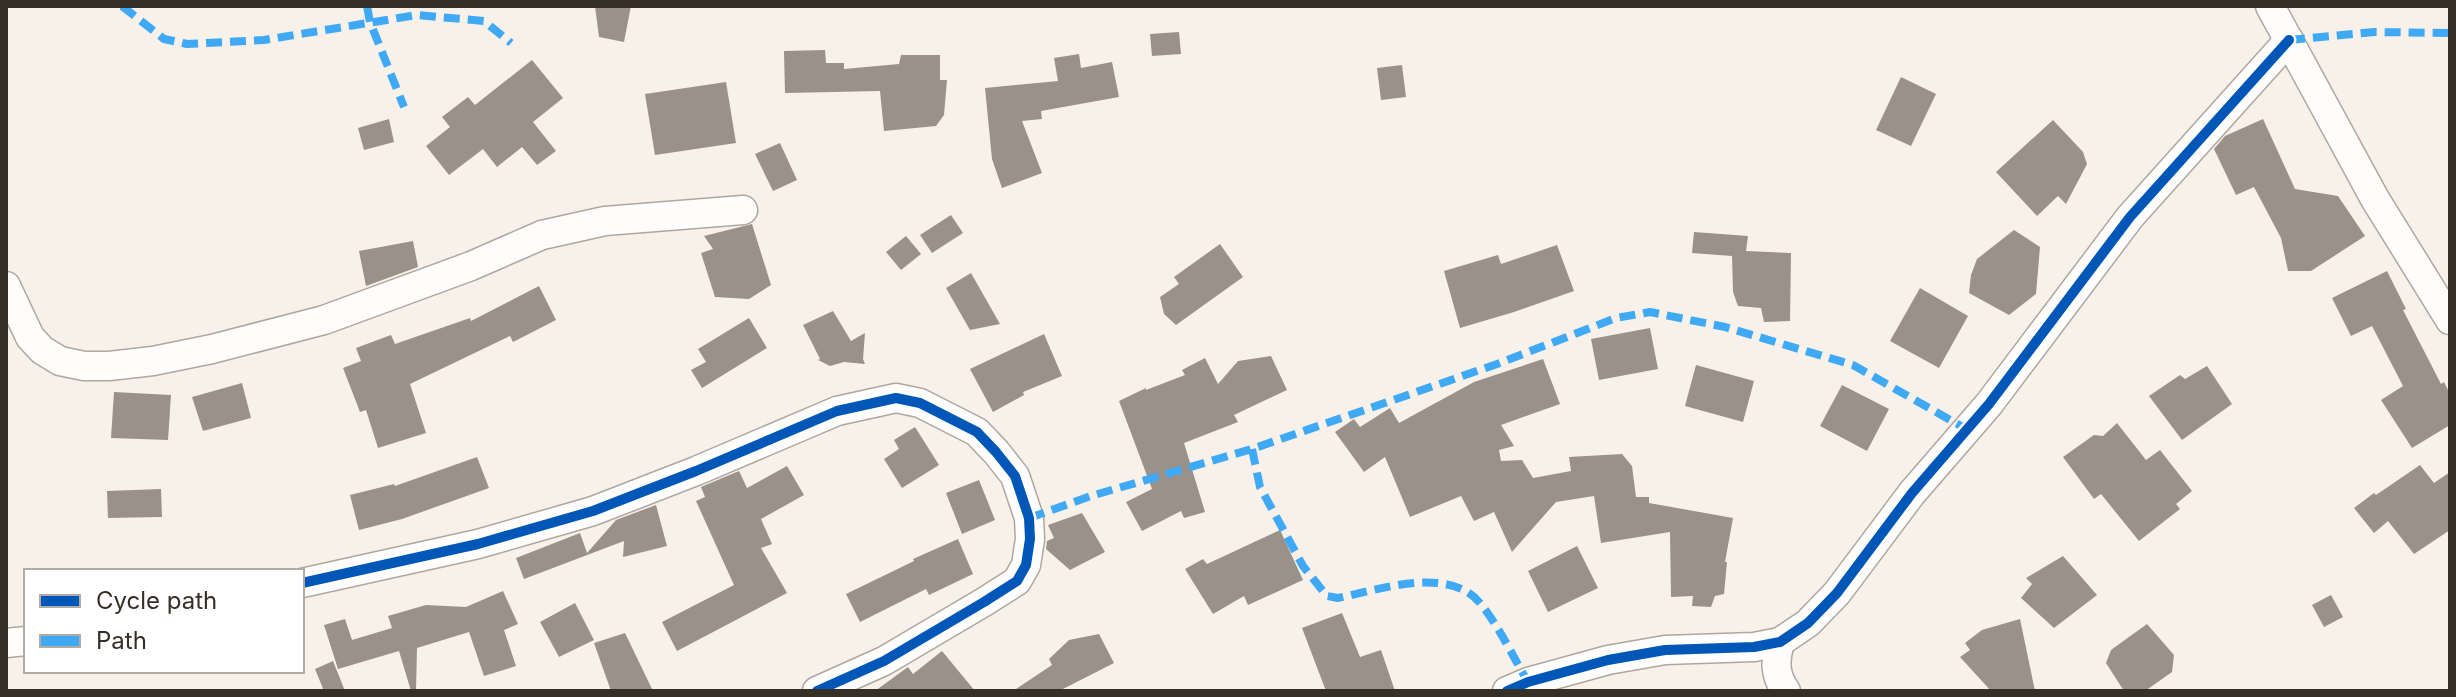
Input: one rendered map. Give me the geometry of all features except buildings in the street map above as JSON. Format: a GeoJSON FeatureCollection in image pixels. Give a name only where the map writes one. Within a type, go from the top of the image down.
{"type":"FeatureCollection","features":[{"type":"Feature","properties":{"kind":"street"},"geometry":{"type":"LineString","coordinates":[[2270,6],[2375,199],[2450,320]]}},
{"type":"Feature","properties":{"kind":"street"},"geometry":{"type":"LineString","coordinates":[[1507,691],[1569,670],[1665,650],[1754,647],[1780,642],[1808,623],[1831,600],[1912,493],[1989,404],[2130,217],[2289,40]]}},
{"type":"Feature","properties":{"kind":"street"},"geometry":{"type":"LineString","coordinates":[[6,286],[30,337],[42,350],[60,361],[84,366],[109,366],[182,355],[266,337],[324,320],[471,266],[542,235],[605,221],[743,210]]}},
{"type":"Feature","properties":{"kind":"street"},"geometry":{"type":"LineString","coordinates":[[304,583],[478,544],[593,511],[837,411],[896,398],[920,403],[977,432],[1015,476],[1029,518],[1026,565],[1017,581],[984,602],[884,661],[817,691]]}},
{"type":"Feature","properties":{"kind":"street"},"geometry":{"type":"LineString","coordinates":[[1780,642],[1777,671],[1786,691]]}},
{"type":"Feature","properties":{"kind":"marked path"},"geometry":{"type":"LineString","coordinates":[[122,6],[164,39],[187,44],[264,40],[417,15],[484,21],[511,43]]}},
{"type":"Feature","properties":{"kind":"marked path"},"geometry":{"type":"LineString","coordinates":[[367,6],[370,22],[404,107]]}},
{"type":"Feature","properties":{"kind":"marked path"},"geometry":{"type":"LineString","coordinates":[[2289,40],[2374,32],[2450,33]]}},
{"type":"Feature","properties":{"kind":"marked path"},"geometry":{"type":"LineString","coordinates":[[1029,518],[1091,496],[1252,449],[1497,364],[1616,318],[1650,312],[1725,327],[1853,365],[1968,430]]}},
{"type":"Feature","properties":{"kind":"marked path"},"geometry":{"type":"LineString","coordinates":[[1252,449],[1260,487],[1303,566],[1327,596],[1338,598],[1412,583],[1450,585],[1480,603],[1528,682]]}},
{"type":"Feature","properties":{"kind":"cycle path"},"geometry":{"type":"LineString","coordinates":[[1507,691],[1528,682],[1608,660],[1665,650],[1754,647],[1780,642],[1808,623],[1837,593],[1912,493],[1989,404],[2130,217],[2289,40]]}},
{"type":"Feature","properties":{"kind":"cycle path"},"geometry":{"type":"LineString","coordinates":[[304,583],[478,544],[593,511],[837,411],[896,398],[920,403],[977,432],[1015,476],[1029,518],[1026,565],[1017,581],[984,602],[884,661],[817,691]]}}]}
